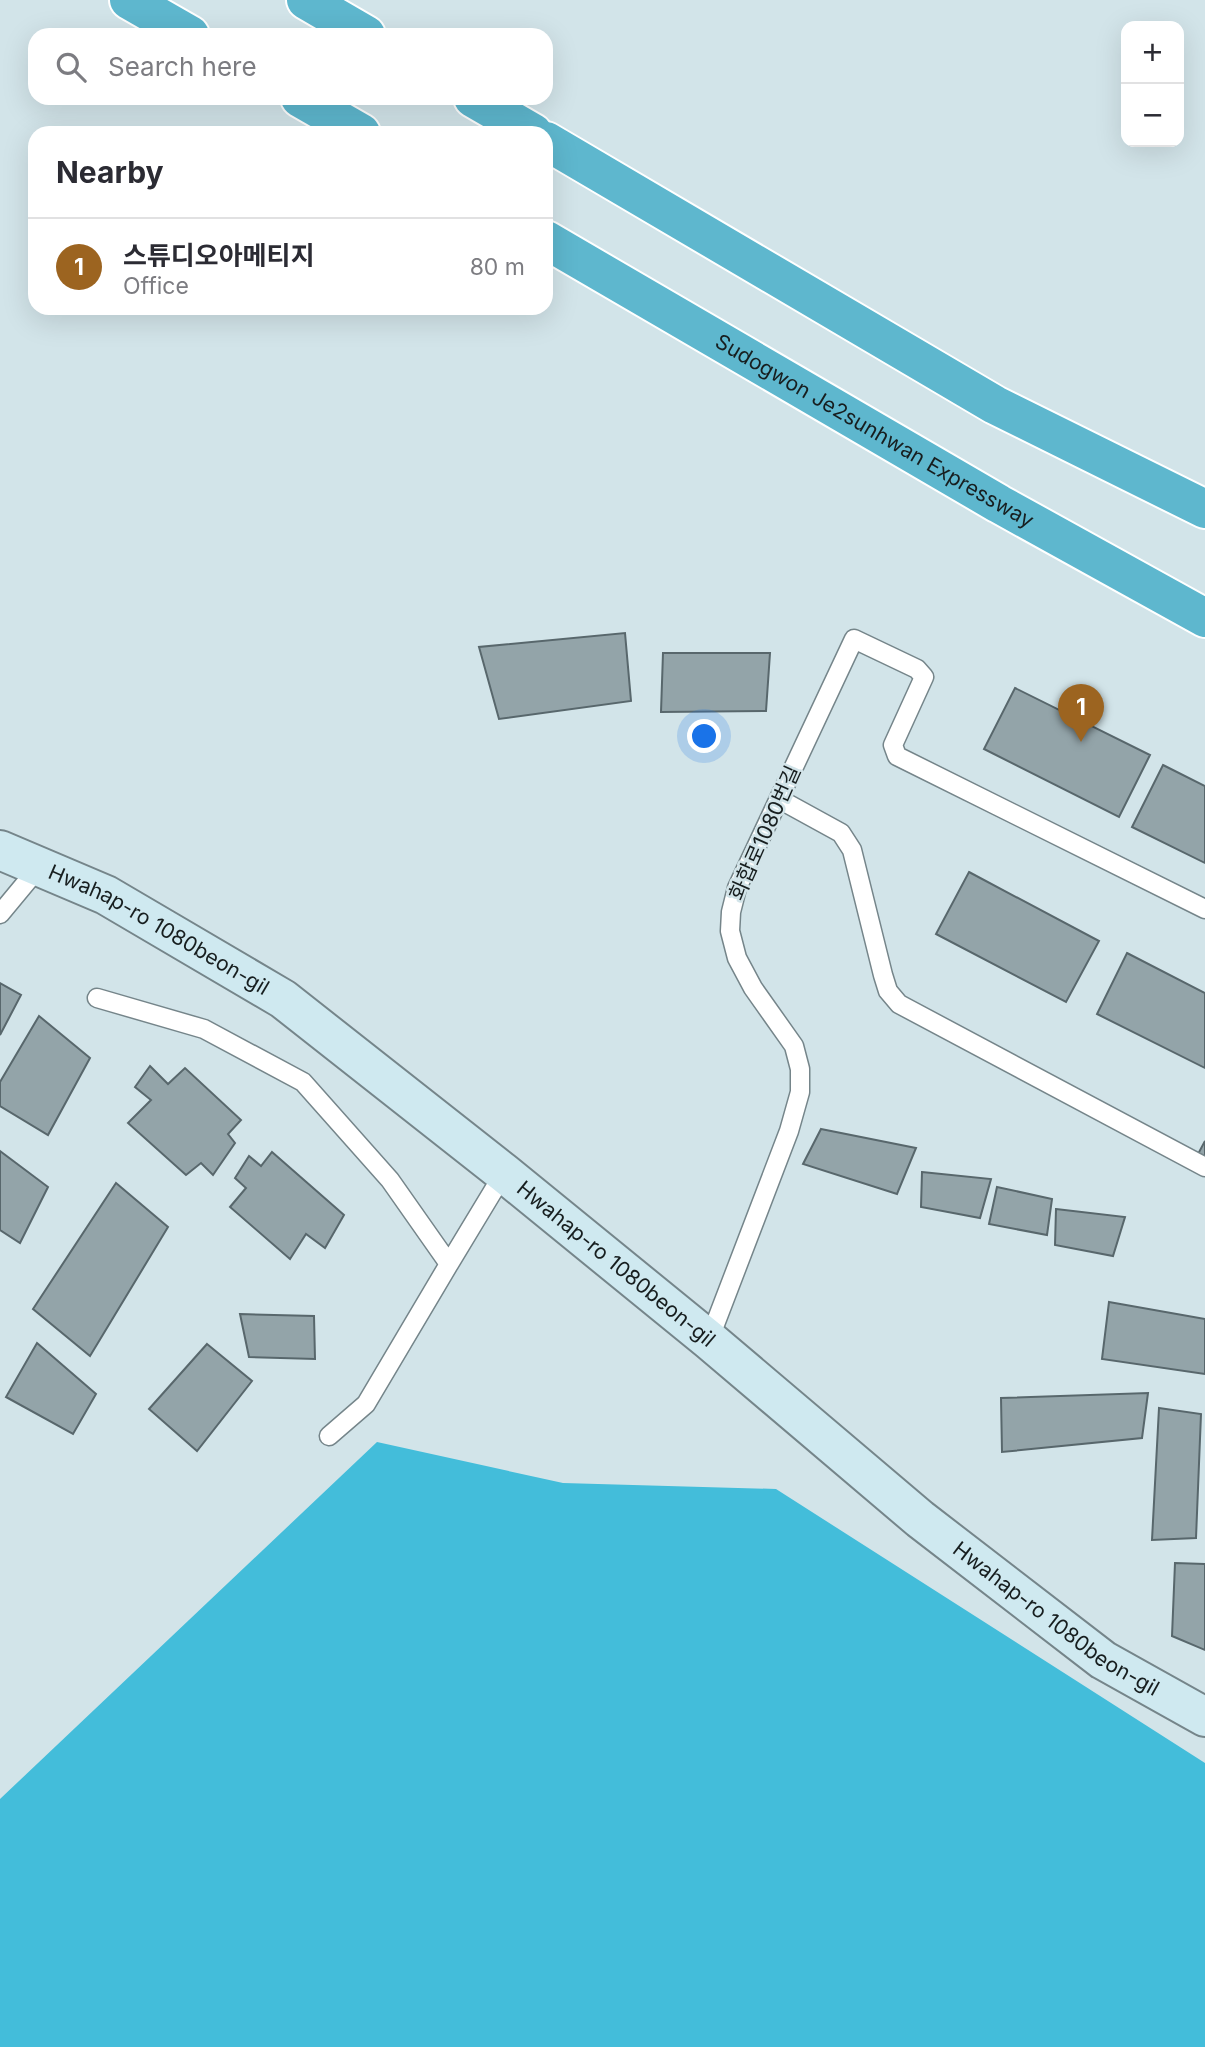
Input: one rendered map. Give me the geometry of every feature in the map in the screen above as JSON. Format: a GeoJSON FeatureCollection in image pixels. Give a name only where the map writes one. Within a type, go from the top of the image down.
{"type":"FeatureCollection","features":[{"type":"Feature","properties":{"kind":"highway"},"geometry":{"type":"LineString","coordinates":[[129,0],[178,28]]}},
{"type":"Feature","properties":{"kind":"highway"},"geometry":{"type":"LineString","coordinates":[[306,0],[354,28]]}},
{"type":"Feature","properties":{"kind":"highway"},"geometry":{"type":"LineString","coordinates":[[312,105],[349,126]]}},
{"type":"Feature","properties":{"kind":"highway"},"geometry":{"type":"LineString","coordinates":[[485,105],[521,126]]}},
{"type":"Feature","properties":{"kind":"highway"},"geometry":{"type":"LineString","coordinates":[[553,145],[995,405],[1205,509]]}},
{"type":"Feature","properties":{"kind":"highway","name":"Sudogwon Je2sunhwan Expressway"},"geometry":{"type":"LineString","coordinates":[[553,244],[999,505],[1205,618]]}},
{"type":"Feature","properties":{"kind":"street","name":"Hwahap-ro 1080beon-gil"},"geometry":{"type":"LineString","coordinates":[[0,850],[106,895],[283,999],[504,1173],[709,1340],[920,1519],[1103,1660],[1205,1717]]}},
{"type":"Feature","properties":{"kind":"lane","name":"화합로1080번길"},"geometry":{"type":"LineString","coordinates":[[709,1340],[789,1131],[800,1092],[800,1069],[794,1046],[753,988],[737,958],[730,931],[731,912],[737,888],[854,639],[917,668],[924,677],[893,746],[897,756],[1205,909]]}},
{"type":"Feature","properties":{"kind":"lane"},"geometry":{"type":"LineString","coordinates":[[779,799],[841,833],[852,850],[883,975],[888,991],[899,1004],[1205,1167]]}},
{"type":"Feature","properties":{"kind":"lane"},"geometry":{"type":"LineString","coordinates":[[0,914],[39,867]]}},
{"type":"Feature","properties":{"kind":"lane"},"geometry":{"type":"LineString","coordinates":[[97,998],[204,1029],[303,1082],[390,1180],[449,1264]]}},
{"type":"Feature","properties":{"kind":"lane"},"geometry":{"type":"LineString","coordinates":[[329,1436],[366,1404],[504,1173]]}},
{"type":"Feature","properties":{"kind":"shaded area"},"geometry":{"type":"Polygon","coordinates":[[[377,1442],[563,1483],[776,1489],[1205,1763],[1205,2047],[0,2047],[0,1799],[377,1442]]]}},
{"type":"Feature","properties":{"kind":"building"},"geometry":{"type":"Polygon","coordinates":[[[625,633],[631,701],[499,719],[479,647],[625,633]]]}},
{"type":"Feature","properties":{"kind":"building"},"geometry":{"type":"Polygon","coordinates":[[[663,653],[770,653],[766,711],[661,712],[663,653]]]}},
{"type":"Feature","properties":{"kind":"building"},"geometry":{"type":"Polygon","coordinates":[[[1015,688],[1150,755],[1119,817],[984,749],[1015,688]]]}},
{"type":"Feature","properties":{"kind":"building"},"geometry":{"type":"Polygon","coordinates":[[[1163,765],[1205,786],[1205,863],[1132,827],[1163,765]]]}},
{"type":"Feature","properties":{"kind":"building"},"geometry":{"type":"Polygon","coordinates":[[[969,872],[1099,941],[1066,1002],[936,934],[969,872]]]}},
{"type":"Feature","properties":{"kind":"building"},"geometry":{"type":"Polygon","coordinates":[[[1127,953],[1205,993],[1205,1068],[1097,1014],[1127,953]]]}},
{"type":"Feature","properties":{"kind":"building"},"geometry":{"type":"Polygon","coordinates":[[[0,983],[21,995],[0,1035],[0,983]]]}},
{"type":"Feature","properties":{"kind":"building"},"geometry":{"type":"Polygon","coordinates":[[[39,1016],[90,1058],[48,1135],[0,1106],[0,1082],[39,1016]]]}},
{"type":"Feature","properties":{"kind":"building"},"geometry":{"type":"Polygon","coordinates":[[[150,1066],[168,1084],[185,1068],[241,1120],[228,1134],[235,1143],[213,1175],[201,1163],[186,1175],[128,1123],[151,1100],[135,1087],[150,1066]]]}},
{"type":"Feature","properties":{"kind":"building"},"geometry":{"type":"Polygon","coordinates":[[[821,1129],[916,1148],[897,1194],[803,1164],[821,1129]]]}},
{"type":"Feature","properties":{"kind":"building"},"geometry":{"type":"Polygon","coordinates":[[[1205,1141],[1205,1158],[1198,1154],[1205,1141]]]}},
{"type":"Feature","properties":{"kind":"building"},"geometry":{"type":"Polygon","coordinates":[[[0,1151],[48,1187],[20,1243],[0,1230],[0,1151]]]}},
{"type":"Feature","properties":{"kind":"building"},"geometry":{"type":"Polygon","coordinates":[[[272,1152],[344,1215],[325,1248],[306,1234],[290,1259],[230,1207],[246,1188],[235,1178],[249,1156],[261,1166],[272,1152]]]}},
{"type":"Feature","properties":{"kind":"building"},"geometry":{"type":"Polygon","coordinates":[[[922,1172],[991,1179],[980,1218],[921,1207],[922,1172]]]}},
{"type":"Feature","properties":{"kind":"building"},"geometry":{"type":"Polygon","coordinates":[[[116,1183],[168,1227],[90,1356],[33,1309],[116,1183]]]}},
{"type":"Feature","properties":{"kind":"building"},"geometry":{"type":"Polygon","coordinates":[[[997,1187],[1052,1199],[1047,1235],[989,1224],[997,1187]]]}},
{"type":"Feature","properties":{"kind":"building"},"geometry":{"type":"Polygon","coordinates":[[[1056,1209],[1125,1217],[1113,1256],[1055,1245],[1056,1209]]]}},
{"type":"Feature","properties":{"kind":"building"},"geometry":{"type":"Polygon","coordinates":[[[1109,1302],[1205,1319],[1205,1374],[1102,1359],[1109,1302]]]}},
{"type":"Feature","properties":{"kind":"building"},"geometry":{"type":"Polygon","coordinates":[[[240,1314],[314,1316],[315,1359],[249,1357],[240,1314]]]}},
{"type":"Feature","properties":{"kind":"building"},"geometry":{"type":"Polygon","coordinates":[[[37,1343],[96,1394],[73,1434],[6,1397],[37,1343]]]}},
{"type":"Feature","properties":{"kind":"building"},"geometry":{"type":"Polygon","coordinates":[[[207,1344],[252,1381],[197,1451],[149,1409],[207,1344]]]}},
{"type":"Feature","properties":{"kind":"building"},"geometry":{"type":"Polygon","coordinates":[[[1148,1393],[1142,1438],[1002,1452],[1001,1398],[1148,1393]]]}},
{"type":"Feature","properties":{"kind":"building"},"geometry":{"type":"Polygon","coordinates":[[[1159,1408],[1201,1414],[1196,1538],[1152,1540],[1159,1408]]]}},
{"type":"Feature","properties":{"kind":"building"},"geometry":{"type":"Polygon","coordinates":[[[1175,1563],[1205,1564],[1205,1650],[1172,1636],[1175,1563]]]}},
{"type":"Feature","properties":{"kind":"place","name":"스튜디오아메티지"},"geometry":{"type":"Point","coordinates":[1081,742]}}]}
